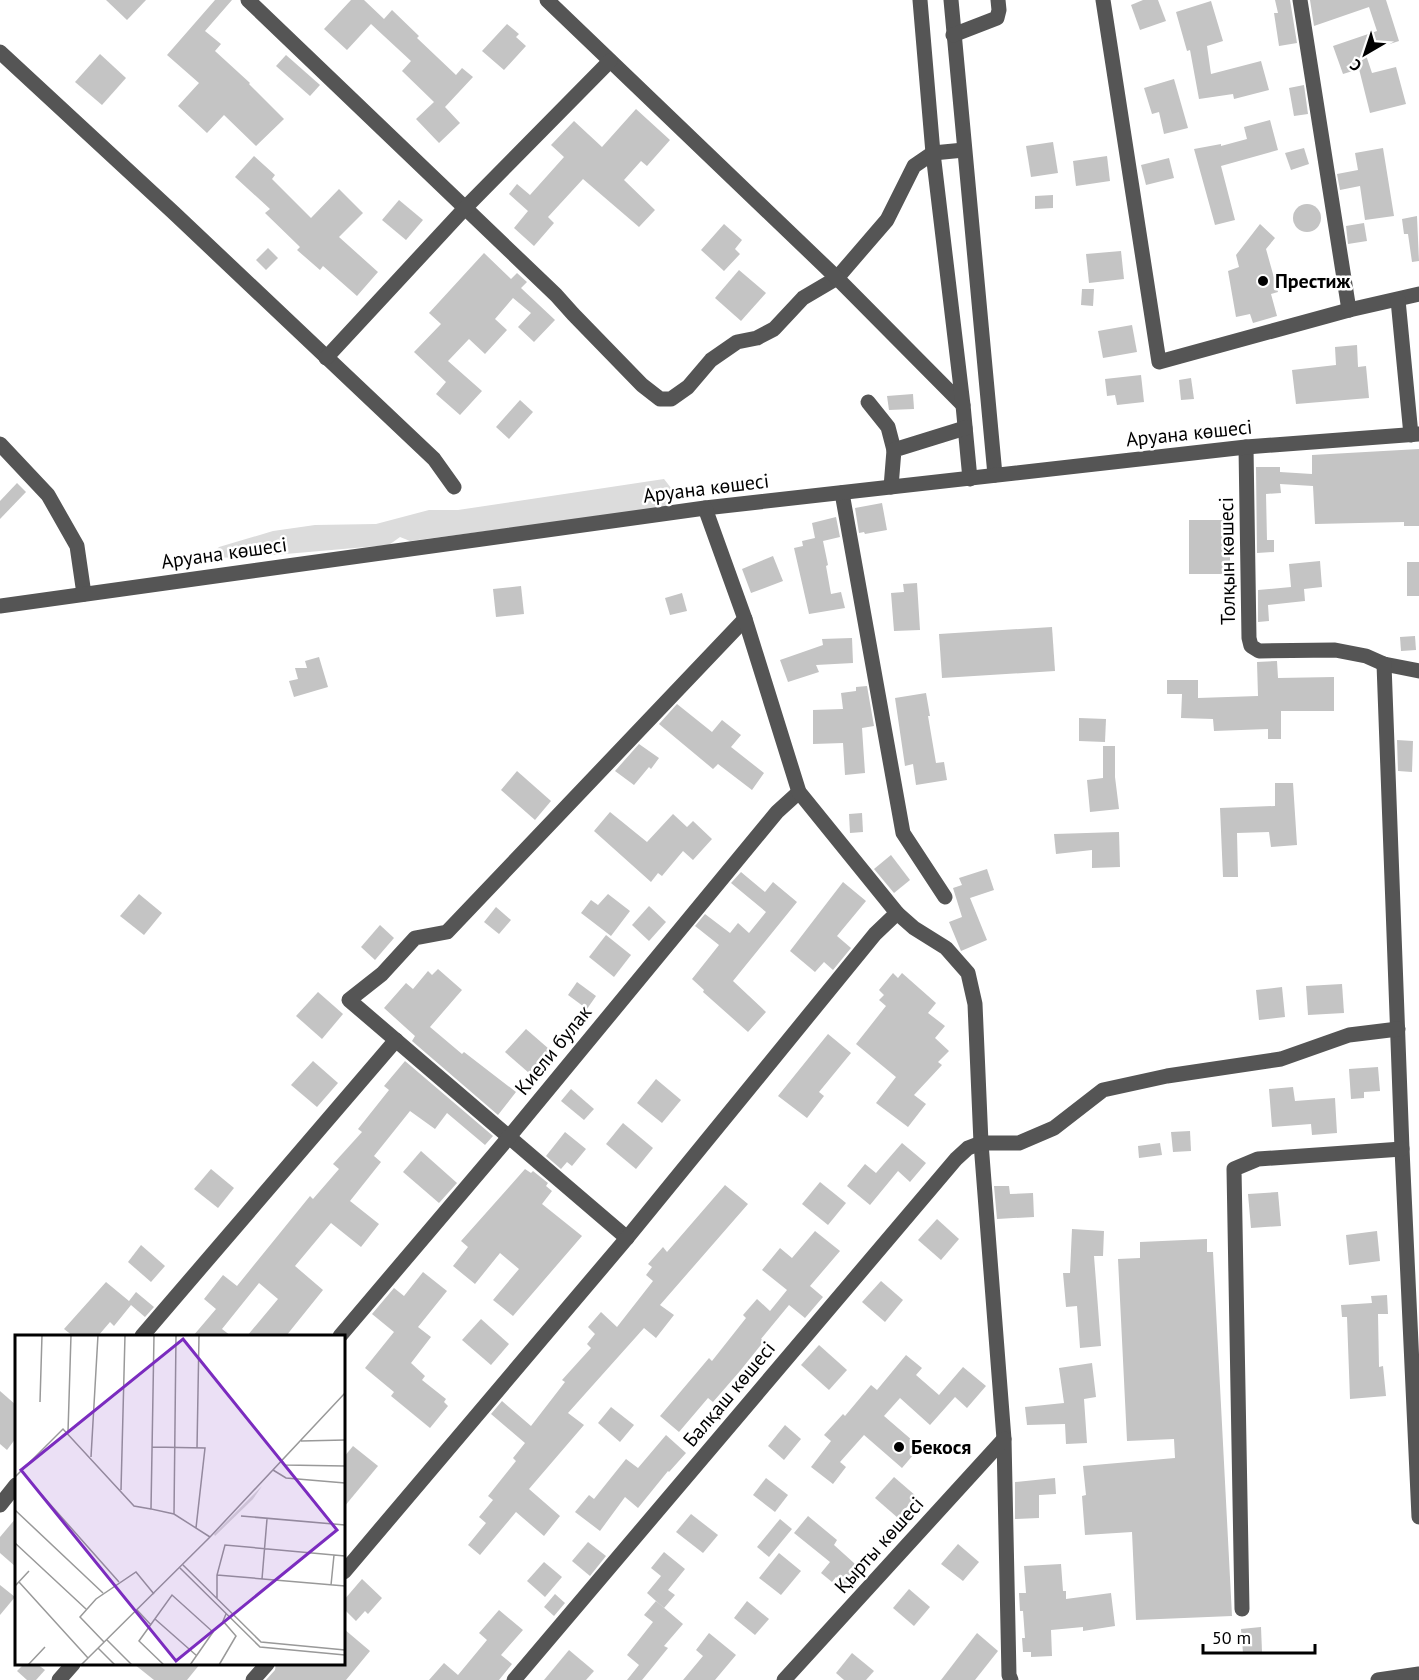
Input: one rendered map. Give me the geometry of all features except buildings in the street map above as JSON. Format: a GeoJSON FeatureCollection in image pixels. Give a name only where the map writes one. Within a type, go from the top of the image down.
{"type":"FeatureCollection","features":[{"type":"Feature","properties":{"kind":"street"},"geometry":{"type":"LineString","coordinates":[[248,0],[556,294],[642,385],[660,399],[671,399],[688,387],[711,360],[737,342],[757,338],[774,329],[803,298],[837,278],[887,220],[914,166],[933,153],[964,150]]}},
{"type":"Feature","properties":{"kind":"street"},"geometry":{"type":"LineString","coordinates":[[547,0],[837,278],[963,405]]}},
{"type":"Feature","properties":{"kind":"street"},"geometry":{"type":"LineString","coordinates":[[920,0],[933,153],[970,479]]}},
{"type":"Feature","properties":{"kind":"street"},"geometry":{"type":"LineString","coordinates":[[951,0],[995,475]]}},
{"type":"Feature","properties":{"kind":"street"},"geometry":{"type":"LineString","coordinates":[[953,35],[997,18],[998,0]]}},
{"type":"Feature","properties":{"kind":"street"},"geometry":{"type":"LineString","coordinates":[[1103,0],[1159,362],[1349,310],[1419,294]]}},
{"type":"Feature","properties":{"kind":"street"},"geometry":{"type":"LineString","coordinates":[[1300,0],[1349,310]]}},
{"type":"Feature","properties":{"kind":"street"},"geometry":{"type":"LineString","coordinates":[[0,52],[434,459],[454,487]]}},
{"type":"Feature","properties":{"kind":"street"},"geometry":{"type":"LineString","coordinates":[[326,358],[466,207],[610,61]]}},
{"type":"Feature","properties":{"kind":"street"},"geometry":{"type":"LineString","coordinates":[[1398,300],[1415,435]]}},
{"type":"Feature","properties":{"kind":"street"},"geometry":{"type":"LineString","coordinates":[[868,402],[888,427],[894,450],[891,488]]}},
{"type":"Feature","properties":{"kind":"street"},"geometry":{"type":"LineString","coordinates":[[894,450],[965,428]]}},
{"type":"Feature","properties":{"kind":"street","name":"Аруана көшесі"},"geometry":{"type":"LineString","coordinates":[[0,606],[705,508],[1246,447],[1415,435]]}},
{"type":"Feature","properties":{"kind":"street"},"geometry":{"type":"LineString","coordinates":[[0,444],[48,495],[77,546],[84,594]]}},
{"type":"Feature","properties":{"kind":"street","name":"Толқын көшесі"},"geometry":{"type":"LineString","coordinates":[[1246,447],[1251,646],[1259,651],[1335,650],[1419,671]]}},
{"type":"Feature","properties":{"kind":"street"},"geometry":{"type":"LineString","coordinates":[[842,493],[903,833],[945,897]]}},
{"type":"Feature","properties":{"kind":"street"},"geometry":{"type":"LineString","coordinates":[[705,508],[746,619],[799,792],[897,913],[914,928],[946,948],[968,973],[975,1004],[981,1143],[1005,1439],[1008,1678]]}},
{"type":"Feature","properties":{"kind":"street"},"geometry":{"type":"LineString","coordinates":[[627,1238],[350,1000],[382,974],[415,938],[447,932],[746,619]]}},
{"type":"Feature","properties":{"kind":"street"},"geometry":{"type":"LineString","coordinates":[[1384,664],[1402,1149],[1419,1517]]}},
{"type":"Feature","properties":{"kind":"street","name":"Киели булак"},"geometry":{"type":"LineString","coordinates":[[341,1335],[509,1137],[777,812],[799,792]]}},
{"type":"Feature","properties":{"kind":"street"},"geometry":{"type":"LineString","coordinates":[[345,1571],[627,1238],[875,934],[897,913]]}},
{"type":"Feature","properties":{"kind":"street"},"geometry":{"type":"LineString","coordinates":[[981,1143],[1019,1143],[1054,1128],[1103,1090],[1167,1076],[1281,1059],[1349,1035],[1398,1029]]}},
{"type":"Feature","properties":{"kind":"street"},"geometry":{"type":"LineString","coordinates":[[143,1335],[396,1040]]}},
{"type":"Feature","properties":{"kind":"street","name":"Балқаш көшесі"},"geometry":{"type":"LineString","coordinates":[[514,1680],[956,1159],[969,1148],[981,1143]]}},
{"type":"Feature","properties":{"kind":"street"},"geometry":{"type":"LineString","coordinates":[[1242,1609],[1234,1169],[1258,1159],[1402,1149]]}},
{"type":"Feature","properties":{"kind":"street","name":"Қырты көшесі"},"geometry":{"type":"LineString","coordinates":[[784,1680],[1005,1439]]}},
{"type":"Feature","properties":{"kind":"street"},"geometry":{"type":"LineString","coordinates":[[0,1505],[15,1486]]}},
{"type":"Feature","properties":{"kind":"street"},"geometry":{"type":"LineString","coordinates":[[59,1680],[72,1665]]}},
{"type":"Feature","properties":{"kind":"street"},"geometry":{"type":"LineString","coordinates":[[253,1680],[266,1665]]}},
{"type":"Feature","properties":{"kind":"street"},"geometry":{"type":"LineString","coordinates":[[1378,1680],[1419,1674]]}},
{"type":"Feature","properties":{"kind":"shaded area"},"geometry":{"type":"Polygon","coordinates":[[[664,479],[675,493],[670,507],[410,541],[400,537],[389,545],[250,557],[209,558],[219,547],[273,531],[315,525],[376,524],[429,510],[458,510],[664,479]]]}},
{"type":"Feature","properties":{"kind":"place","name":"Престиж"},"geometry":{"type":"Point","coordinates":[1263,281]}},
{"type":"Feature","properties":{"kind":"place","name":"Бекося"},"geometry":{"type":"Point","coordinates":[899,1447]}}]}
